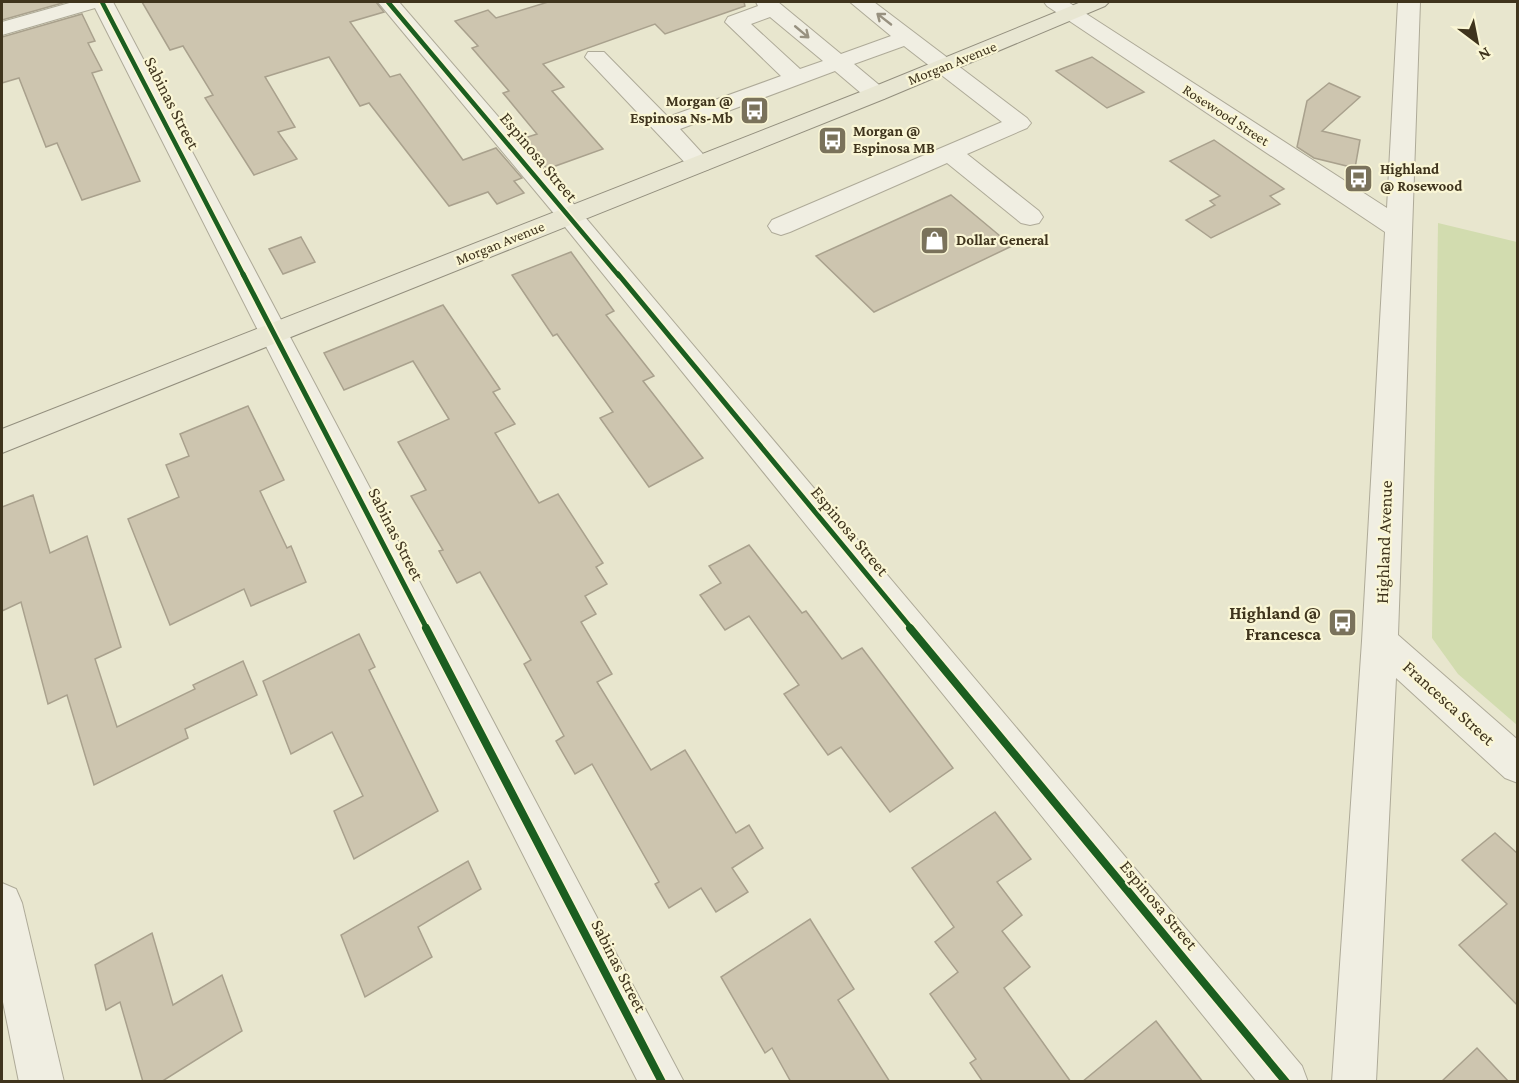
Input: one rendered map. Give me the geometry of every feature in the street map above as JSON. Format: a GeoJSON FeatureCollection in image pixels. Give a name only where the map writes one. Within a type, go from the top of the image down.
{"type":"FeatureCollection","features":[{"type":"Feature","properties":{"kind":"main road","name":"Morgan Avenue"},"geometry":{"type":"LineString","coordinates":[[2,441],[946,66],[1063,7],[1098,2]]}},
{"type":"Feature","properties":{"kind":"street"},"geometry":{"type":"LineString","coordinates":[[2,29],[94,2]]}},
{"type":"Feature","properties":{"kind":"street","name":"Sabinas Street"},"geometry":{"type":"LineString","coordinates":[[102,2],[662,1082]]}},
{"type":"Feature","properties":{"kind":"street","name":"Espinosa Street"},"geometry":{"type":"LineString","coordinates":[[388,2],[570,216],[1286,1082]]}},
{"type":"Feature","properties":{"kind":"street"},"geometry":{"type":"LineString","coordinates":[[781,226],[1019,123],[861,2]]}},
{"type":"Feature","properties":{"kind":"street","name":"Highland Avenue"},"geometry":{"type":"LineString","coordinates":[[1354,1082],[1380,641],[1409,2]]}},
{"type":"Feature","properties":{"kind":"street"},"geometry":{"type":"LineString","coordinates":[[797,78],[736,22],[770,5],[876,94]]}},
{"type":"Feature","properties":{"kind":"street","name":"Rosewood Street"},"geometry":{"type":"LineString","coordinates":[[1063,7],[1397,227]]}},
{"type":"Feature","properties":{"kind":"street"},"geometry":{"type":"LineString","coordinates":[[663,127],[908,37]]}},
{"type":"Feature","properties":{"kind":"street"},"geometry":{"type":"LineString","coordinates":[[596,57],[699,164]]}},
{"type":"Feature","properties":{"kind":"street"},"geometry":{"type":"LineString","coordinates":[[950,153],[1030,217]]}},
{"type":"Feature","properties":{"kind":"street","name":"Francesca Street"},"geometry":{"type":"LineString","coordinates":[[1380,641],[1518,765]]}},
{"type":"Feature","properties":{"kind":"street"},"geometry":{"type":"LineString","coordinates":[[2,903],[42,1082]]}},
{"type":"Feature","properties":{"kind":"green space"},"geometry":{"type":"Polygon","coordinates":[[[1438,223],[1517,242],[1517,725],[1458,674],[1432,638],[1438,223]]]}},
{"type":"Feature","properties":{"kind":"building"},"geometry":{"type":"Polygon","coordinates":[[[2,2],[66,2],[2,20],[2,2]]]}},
{"type":"Feature","properties":{"kind":"building"},"geometry":{"type":"Polygon","coordinates":[[[142,2],[376,2],[384,12],[350,22],[390,77],[400,74],[463,160],[496,148],[522,178],[514,181],[524,193],[497,204],[488,192],[449,206],[369,103],[360,106],[329,57],[265,77],[295,127],[278,132],[297,159],[254,175],[205,98],[213,95],[183,46],[170,50],[142,2]]]}},
{"type":"Feature","properties":{"kind":"building"},"geometry":{"type":"Polygon","coordinates":[[[548,2],[744,2],[745,6],[665,34],[655,24],[543,64],[564,87],[552,91],[603,149],[547,169],[521,139],[537,134],[503,93],[509,91],[472,48],[478,46],[455,21],[488,10],[496,18],[548,2]]]}},
{"type":"Feature","properties":{"kind":"building"},"geometry":{"type":"Polygon","coordinates":[[[82,14],[95,41],[88,43],[102,70],[92,73],[140,181],[82,200],[57,143],[46,147],[19,78],[2,83],[2,37],[82,14]]]}},
{"type":"Feature","properties":{"kind":"building"},"geometry":{"type":"Polygon","coordinates":[[[1092,57],[1144,92],[1107,108],[1056,71],[1092,57]]]}},
{"type":"Feature","properties":{"kind":"building"},"geometry":{"type":"Polygon","coordinates":[[[1329,83],[1360,97],[1322,131],[1360,140],[1355,168],[1314,158],[1297,147],[1307,101],[1329,83]]]}},
{"type":"Feature","properties":{"kind":"building"},"geometry":{"type":"Polygon","coordinates":[[[1214,140],[1284,189],[1270,196],[1280,204],[1211,238],[1186,220],[1215,205],[1210,201],[1220,196],[1170,161],[1214,140]]]}},
{"type":"Feature","properties":{"kind":"building"},"geometry":{"type":"Polygon","coordinates":[[[951,195],[1012,246],[874,312],[816,256],[951,195]]]}},
{"type":"Feature","properties":{"kind":"building"},"geometry":{"type":"Polygon","coordinates":[[[301,237],[315,262],[283,274],[269,249],[301,237]]]}},
{"type":"Feature","properties":{"kind":"building"},"geometry":{"type":"Polygon","coordinates":[[[571,252],[614,311],[606,315],[654,376],[643,381],[703,458],[649,487],[600,418],[613,412],[557,334],[553,336],[512,275],[571,252]]]}},
{"type":"Feature","properties":{"kind":"building"},"geometry":{"type":"Polygon","coordinates":[[[443,305],[500,389],[493,392],[515,424],[495,433],[539,503],[558,494],[603,563],[596,567],[607,584],[585,596],[596,614],[581,622],[612,674],[597,682],[651,770],[685,750],[736,833],[749,825],[763,848],[732,868],[748,892],[716,912],[701,888],[669,908],[655,884],[659,882],[592,764],[575,774],[556,741],[564,736],[524,664],[531,660],[480,572],[457,583],[439,551],[443,550],[411,496],[426,490],[398,442],[449,419],[413,361],[344,390],[324,353],[443,305]]]}},
{"type":"Feature","properties":{"kind":"building"},"geometry":{"type":"Polygon","coordinates":[[[248,406],[284,480],[260,491],[287,548],[291,546],[306,582],[251,606],[244,589],[170,625],[128,519],[179,497],[166,465],[189,456],[180,434],[248,406]]]}},
{"type":"Feature","properties":{"kind":"building"},"geometry":{"type":"Polygon","coordinates":[[[33,495],[50,553],[87,536],[121,647],[95,659],[117,727],[195,689],[193,685],[243,661],[257,695],[185,729],[188,738],[94,785],[67,695],[48,704],[21,602],[2,611],[2,507],[33,495]]]}},
{"type":"Feature","properties":{"kind":"building"},"geometry":{"type":"Polygon","coordinates":[[[749,545],[802,613],[806,611],[842,659],[862,648],[953,768],[890,812],[841,747],[828,755],[784,694],[799,685],[749,616],[725,630],[700,595],[721,583],[709,566],[749,545]]]}},
{"type":"Feature","properties":{"kind":"building"},"geometry":{"type":"Polygon","coordinates":[[[359,634],[375,667],[369,670],[438,811],[354,859],[334,811],[363,796],[332,732],[291,754],[263,681],[359,634]]]}},
{"type":"Feature","properties":{"kind":"building"},"geometry":{"type":"Polygon","coordinates":[[[995,812],[1031,859],[997,882],[1022,915],[1002,931],[1030,967],[1004,988],[1071,1082],[983,1082],[970,1063],[976,1059],[930,994],[958,972],[935,942],[954,927],[912,868],[995,812]]]}},
{"type":"Feature","properties":{"kind":"building"},"geometry":{"type":"Polygon","coordinates":[[[1495,833],[1518,854],[1518,1006],[1459,945],[1507,904],[1462,860],[1495,833]]]}},
{"type":"Feature","properties":{"kind":"building"},"geometry":{"type":"Polygon","coordinates":[[[468,861],[481,889],[418,927],[432,957],[365,997],[341,935],[468,861]]]}},
{"type":"Feature","properties":{"kind":"building"},"geometry":{"type":"Polygon","coordinates":[[[810,919],[854,989],[838,1000],[890,1082],[791,1082],[772,1048],[765,1053],[721,977],[810,919]]]}},
{"type":"Feature","properties":{"kind":"building"},"geometry":{"type":"Polygon","coordinates":[[[152,933],[173,1005],[222,975],[242,1031],[161,1082],[143,1082],[120,1002],[106,1010],[95,965],[152,933]]]}},
{"type":"Feature","properties":{"kind":"building"},"geometry":{"type":"Polygon","coordinates":[[[1156,1021],[1203,1082],[1082,1082],[1156,1021]]]}},
{"type":"Feature","properties":{"kind":"building"},"geometry":{"type":"Polygon","coordinates":[[[1477,1048],[1509,1082],[1441,1082],[1477,1048]]]}},
{"type":"Feature","properties":{"kind":"cycle path"},"geometry":{"type":"LineString","coordinates":[[102,2],[662,1082]]}},
{"type":"Feature","properties":{"kind":"cycle path"},"geometry":{"type":"LineString","coordinates":[[388,2],[570,216],[1286,1082]]}},
{"type":"Feature","properties":{"kind":"place","name":"Morgan @ Espinosa Ns-Mb"},"geometry":{"type":"Point","coordinates":[754,110]}},
{"type":"Feature","properties":{"kind":"place","name":"Morgan @ Espinosa MB"},"geometry":{"type":"Point","coordinates":[832,140]}},
{"type":"Feature","properties":{"kind":"place","name":"Highland @ Rosewood"},"geometry":{"type":"Point","coordinates":[1359,178]}},
{"type":"Feature","properties":{"kind":"place","name":"Dollar General"},"geometry":{"type":"Point","coordinates":[935,240]}},
{"type":"Feature","properties":{"kind":"place","name":"Highland @ Francesca"},"geometry":{"type":"Point","coordinates":[1342,623]}}]}
